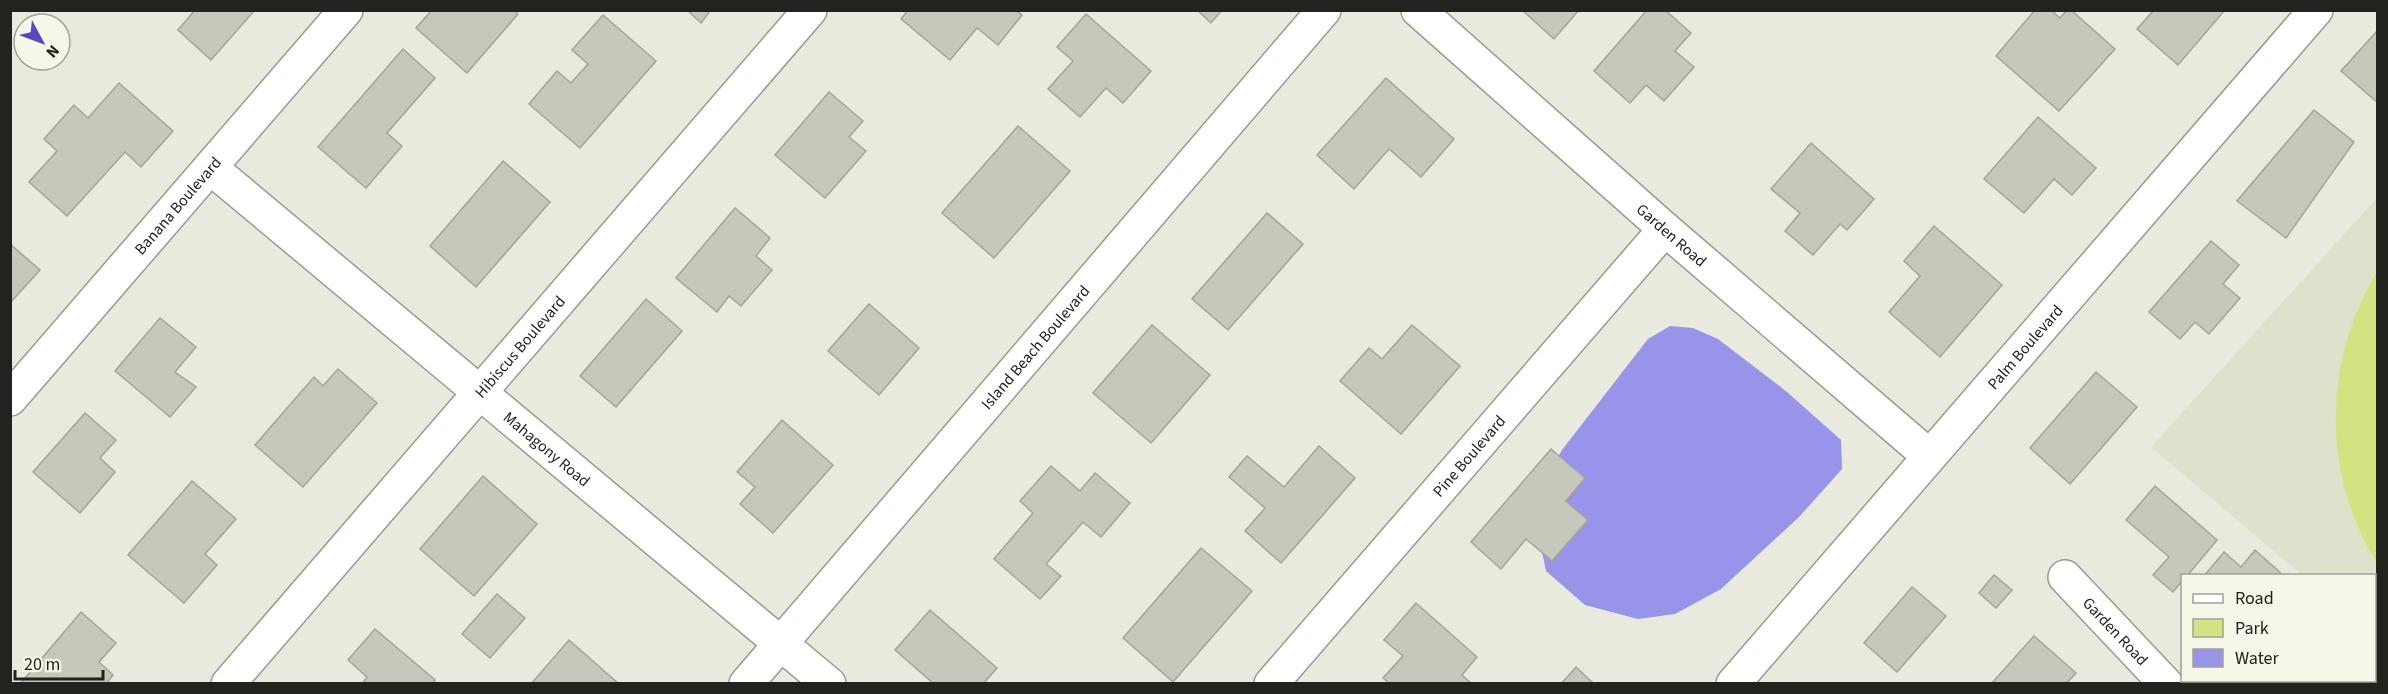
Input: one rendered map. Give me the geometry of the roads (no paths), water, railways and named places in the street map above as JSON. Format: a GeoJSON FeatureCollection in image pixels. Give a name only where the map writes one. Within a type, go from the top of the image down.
{"type":"FeatureCollection","features":[{"type":"Feature","properties":{"kind":"street","name":"Banana Boulevard"},"geometry":{"type":"LineString","coordinates":[[10,399],[346,10]]}},
{"type":"Feature","properties":{"kind":"street","name":"Hibiscus Boulevard"},"geometry":{"type":"LineString","coordinates":[[228,684],[810,10]]}},
{"type":"Feature","properties":{"kind":"street","name":"Island Beach Boulevard"},"geometry":{"type":"LineString","coordinates":[[746,684],[1324,10]]}},
{"type":"Feature","properties":{"kind":"street","name":"Garden Road"},"geometry":{"type":"LineString","coordinates":[[1418,10],[1665,229],[1929,456]]}},
{"type":"Feature","properties":{"kind":"street","name":"Palm Boulevard"},"geometry":{"type":"LineString","coordinates":[[1733,684],[2316,10]]}},
{"type":"Feature","properties":{"kind":"street","name":"Mahagony Road"},"geometry":{"type":"LineString","coordinates":[[211,168],[481,391],[829,684]]}},
{"type":"Feature","properties":{"kind":"street","name":"Pine Boulevard"},"geometry":{"type":"LineString","coordinates":[[1271,684],[1665,229]]}},
{"type":"Feature","properties":{"kind":"street","name":"Garden Road"},"geometry":{"type":"LineString","coordinates":[[2065,578],[2166,684]]}},
{"type":"Feature","properties":{"kind":"water"},"geometry":{"type":"Polygon","coordinates":[[[1670,326],[1693,328],[1718,339],[1787,392],[1841,440],[1842,469],[1799,517],[1721,589],[1675,614],[1638,619],[1585,605],[1546,571],[1532,503],[1562,450],[1648,339],[1670,326]]]}}]}
